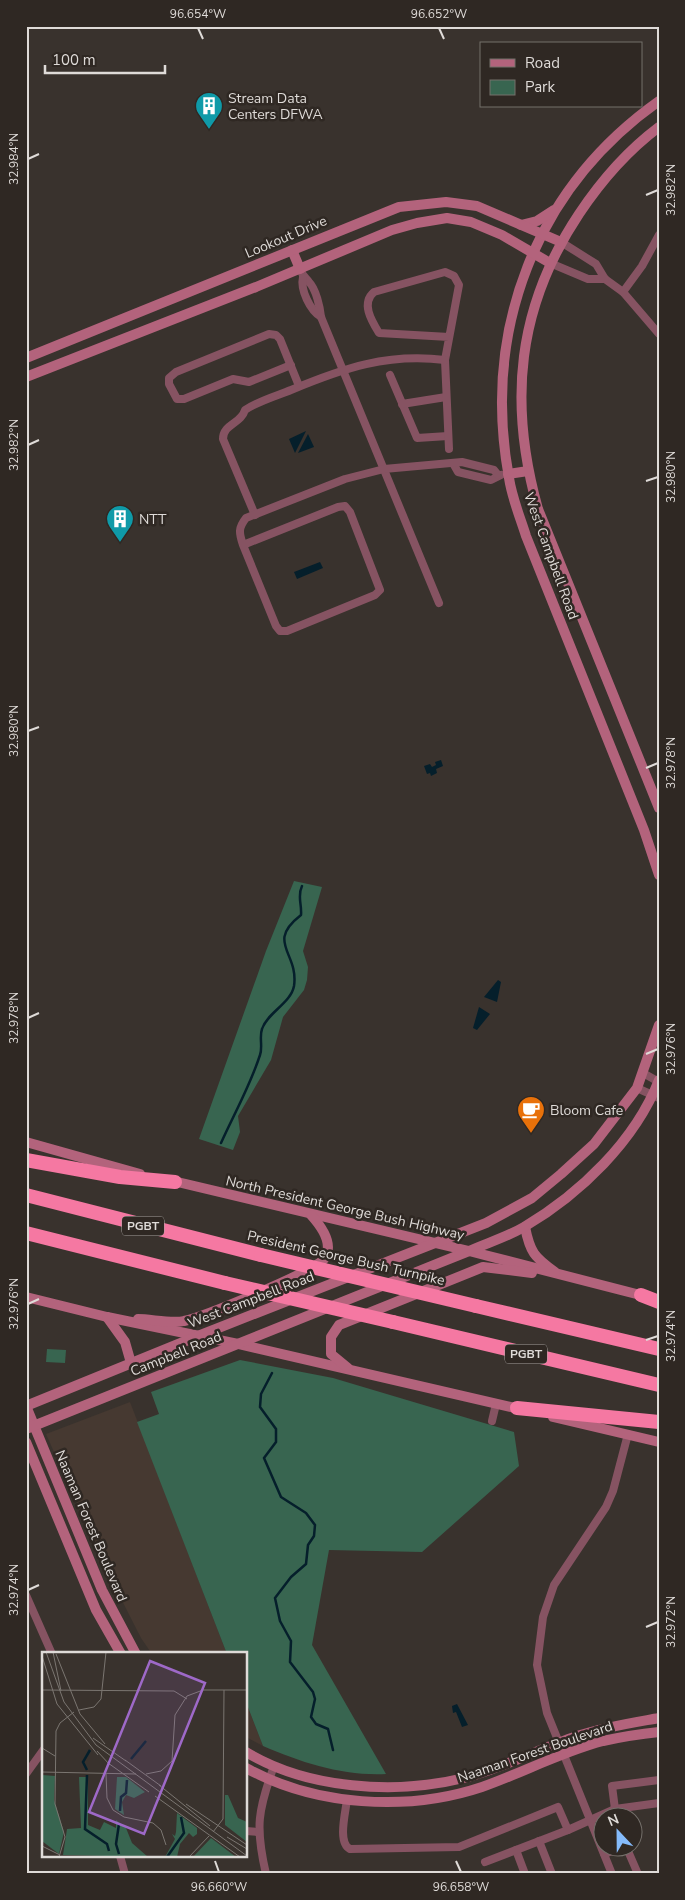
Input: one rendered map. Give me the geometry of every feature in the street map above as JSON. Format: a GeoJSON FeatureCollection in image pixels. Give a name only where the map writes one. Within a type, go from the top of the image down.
{"type":"FeatureCollection","features":[{"type":"Feature","properties":{"kind":"highway"},"geometry":{"type":"LineString","coordinates":[[26,1160],[120,1177],[175,1182]]}},
{"type":"Feature","properties":{"kind":"highway","name":"President George Bush Turnpike"},"geometry":{"type":"LineString","coordinates":[[26,1195],[261,1255],[659,1349]]}},
{"type":"Feature","properties":{"kind":"highway","name":"PGBT"},"geometry":{"type":"LineString","coordinates":[[26,1233],[225,1283],[659,1385]]}},
{"type":"Feature","properties":{"kind":"highway"},"geometry":{"type":"LineString","coordinates":[[641,1295],[659,1301]]}},
{"type":"Feature","properties":{"kind":"highway"},"geometry":{"type":"LineString","coordinates":[[517,1408],[659,1422]]}},
{"type":"Feature","properties":{"kind":"main road","name":"West Campbell Road"},"geometry":{"type":"LineString","coordinates":[[659,101],[619,133],[601,151],[574,181],[554,210],[513,313],[503,363],[502,417],[503,474],[644,830],[659,875]]}},
{"type":"Feature","properties":{"kind":"main road","name":"West Campbell Road"},"geometry":{"type":"LineString","coordinates":[[659,127],[611,171],[584,206],[550,263],[532,310],[525,346],[522,407],[523,439],[528,471],[538,509],[659,808]]}},
{"type":"Feature","properties":{"kind":"main road","name":"Lookout Drive"},"geometry":{"type":"LineString","coordinates":[[26,358],[292,250],[385,210],[413,204],[461,203],[477,206],[561,242]]}},
{"type":"Feature","properties":{"kind":"main road"},"geometry":{"type":"LineString","coordinates":[[521,225],[537,221],[554,210]]}},
{"type":"Feature","properties":{"kind":"main road"},"geometry":{"type":"LineString","coordinates":[[26,378],[130,336],[301,273],[404,225],[447,218],[471,222],[502,236],[550,263]]}},
{"type":"Feature","properties":{"kind":"main road"},"geometry":{"type":"LineString","coordinates":[[292,250],[301,273]]}},
{"type":"Feature","properties":{"kind":"main road"},"geometry":{"type":"LineString","coordinates":[[123,319],[130,336]]}},
{"type":"Feature","properties":{"kind":"main road"},"geometry":{"type":"LineString","coordinates":[[503,474],[528,471]]}},
{"type":"Feature","properties":{"kind":"main road","name":"West Campbell Road"},"geometry":{"type":"LineString","coordinates":[[26,1406],[486,1223],[532,1198],[568,1169],[594,1144],[637,1088],[659,1025]]}},
{"type":"Feature","properties":{"kind":"main road"},"geometry":{"type":"LineString","coordinates":[[238,1344],[524,1227],[567,1196],[603,1164],[656,1097],[659,1081]]}},
{"type":"Feature","properties":{"kind":"main road","name":"North President George Bush Highway"},"geometry":{"type":"LineString","coordinates":[[26,1142],[111,1167],[469,1251],[641,1295]]}},
{"type":"Feature","properties":{"kind":"main road"},"geometry":{"type":"LineString","coordinates":[[107,1318],[184,1322],[301,1275],[324,1259],[327,1248],[324,1232],[311,1215]]}},
{"type":"Feature","properties":{"kind":"main road"},"geometry":{"type":"LineString","coordinates":[[524,1227],[528,1245],[533,1254],[560,1275]]}},
{"type":"Feature","properties":{"kind":"main road"},"geometry":{"type":"LineString","coordinates":[[355,1372],[331,1354],[331,1337],[339,1325],[483,1267],[560,1275]]}},
{"type":"Feature","properties":{"kind":"main road"},"geometry":{"type":"LineString","coordinates":[[26,1297],[107,1318],[238,1344],[659,1442]]}},
{"type":"Feature","properties":{"kind":"main road"},"geometry":{"type":"LineString","coordinates":[[107,1318],[126,1342],[131,1363]]}},
{"type":"Feature","properties":{"kind":"main road","name":"Campbell Road"},"geometry":{"type":"LineString","coordinates":[[30,1427],[238,1344]]}},
{"type":"Feature","properties":{"kind":"main road","name":"Naaman Forest Boulevard"},"geometry":{"type":"LineString","coordinates":[[26,1406],[30,1427],[99,1583],[135,1652]]}},
{"type":"Feature","properties":{"kind":"main road","name":"Naaman Forest Boulevard"},"geometry":{"type":"LineString","coordinates":[[26,1442],[96,1610],[120,1652]]}},
{"type":"Feature","properties":{"kind":"main road"},"geometry":{"type":"LineString","coordinates":[[76,1559],[89,1576],[99,1583]]}},
{"type":"Feature","properties":{"kind":"main road","name":"Naaman Forest Boulevard"},"geometry":{"type":"LineString","coordinates":[[248,1753],[274,1766],[331,1783],[375,1788],[419,1785],[463,1778],[611,1726],[659,1718]]}},
{"type":"Feature","properties":{"kind":"main road","name":"Naaman Forest Boulevard"},"geometry":{"type":"LineString","coordinates":[[248,1769],[269,1779],[317,1794],[347,1799],[399,1801],[458,1793],[481,1787],[601,1742],[659,1732]]}},
{"type":"Feature","properties":{"kind":"street"},"geometry":{"type":"LineString","coordinates":[[623,292],[642,266],[659,235]]}},
{"type":"Feature","properties":{"kind":"street"},"geometry":{"type":"LineString","coordinates":[[561,242],[596,264],[605,279],[623,292],[659,334]]}},
{"type":"Feature","properties":{"kind":"street"},"geometry":{"type":"LineString","coordinates":[[550,263],[588,279],[605,279]]}},
{"type":"Feature","properties":{"kind":"street"},"geometry":{"type":"LineString","coordinates":[[449,337],[378,333],[366,304],[368,297],[374,292],[445,272],[454,276],[459,285],[445,360],[449,449]]}},
{"type":"Feature","properties":{"kind":"street"},"geometry":{"type":"LineString","coordinates":[[301,273],[309,282],[342,369],[439,603]]}},
{"type":"Feature","properties":{"kind":"street"},"geometry":{"type":"LineString","coordinates":[[291,365],[249,382],[233,379],[184,398],[177,398],[169,384],[169,378],[176,372],[269,334],[276,335],[280,339],[291,365],[299,386]]}},
{"type":"Feature","properties":{"kind":"street"},"geometry":{"type":"LineString","coordinates":[[255,515],[223,439],[223,433],[228,427],[237,423],[243,417],[245,410],[342,369],[392,358],[415,357],[445,360]]}},
{"type":"Feature","properties":{"kind":"street"},"geometry":{"type":"LineString","coordinates":[[390,375],[417,438],[448,436]]}},
{"type":"Feature","properties":{"kind":"street"},"geometry":{"type":"LineString","coordinates":[[402,404],[446,397]]}},
{"type":"Feature","properties":{"kind":"street"},"geometry":{"type":"LineString","coordinates":[[243,545],[338,507],[345,506],[354,521],[379,582],[380,590],[375,596],[288,631],[280,631],[243,545],[239,534],[240,526],[246,518],[345,479],[384,469],[441,463],[454,465],[462,462],[503,474]]}},
{"type":"Feature","properties":{"kind":"street"},"geometry":{"type":"LineString","coordinates":[[454,465],[458,472],[492,480],[503,474]]}},
{"type":"Feature","properties":{"kind":"street"},"geometry":{"type":"LineString","coordinates":[[480,477],[483,467]]}},
{"type":"Feature","properties":{"kind":"street"},"geometry":{"type":"LineString","coordinates":[[643,1073],[659,1081]]}},
{"type":"Feature","properties":{"kind":"street"},"geometry":{"type":"LineString","coordinates":[[637,1088],[656,1097]]}},
{"type":"Feature","properties":{"kind":"street"},"geometry":{"type":"LineString","coordinates":[[492,1421],[496,1404]]}},
{"type":"Feature","properties":{"kind":"street"},"geometry":{"type":"LineString","coordinates":[[592,1825],[545,1704],[537,1665],[543,1617],[554,1585],[606,1507],[613,1491],[628,1434]]}},
{"type":"Feature","properties":{"kind":"street"},"geometry":{"type":"LineString","coordinates":[[27,1599],[51,1652]]}},
{"type":"Feature","properties":{"kind":"street"},"geometry":{"type":"LineString","coordinates":[[27,1772],[42,1752]]}},
{"type":"Feature","properties":{"kind":"street"},"geometry":{"type":"LineString","coordinates":[[266,1874],[258,1832],[260,1804],[274,1766]]}},
{"type":"Feature","properties":{"kind":"street"},"geometry":{"type":"LineString","coordinates":[[615,1808],[612,1786],[659,1780]]}},
{"type":"Feature","properties":{"kind":"street"},"geometry":{"type":"LineString","coordinates":[[347,1799],[343,1841],[347,1848],[350,1849],[459,1847],[558,1807],[568,1830]]}},
{"type":"Feature","properties":{"kind":"street"},"geometry":{"type":"LineString","coordinates":[[622,1808],[659,1803]]}},
{"type":"Feature","properties":{"kind":"street"},"geometry":{"type":"LineString","coordinates":[[485,1862],[590,1820]]}},
{"type":"Feature","properties":{"kind":"street"},"geometry":{"type":"LineString","coordinates":[[248,1831],[258,1832]]}},
{"type":"Feature","properties":{"kind":"street"},"geometry":{"type":"LineString","coordinates":[[539,1841],[552,1874]]}},
{"type":"Feature","properties":{"kind":"street"},"geometry":{"type":"LineString","coordinates":[[516,1850],[525,1874]]}},
{"type":"Feature","properties":{"kind":"street"},"geometry":{"type":"LineString","coordinates":[[121,1858],[125,1874]]}},
{"type":"Feature","properties":{"kind":"street"},"geometry":{"type":"LineString","coordinates":[[606,1858],[612,1874]]}},
{"type":"Feature","properties":{"kind":"street"},"geometry":{"type":"LineString","coordinates":[[631,1858],[638,1874]]}},
{"type":"Feature","properties":{"kind":"shaded area"},"geometry":{"type":"Polygon","coordinates":[[[130,1402],[226,1652],[151,1652],[141,1638],[107,1571],[46,1434],[130,1402]]]}},
{"type":"Feature","properties":{"kind":"shaded area"},"geometry":{"type":"Polygon","coordinates":[[[248,1707],[263,1746],[248,1738],[248,1707]]]}},
{"type":"Feature","properties":{"kind":"green space"},"geometry":{"type":"Polygon","coordinates":[[[294,881],[322,887],[303,951],[308,967],[307,980],[304,990],[283,1017],[271,1060],[238,1116],[240,1132],[233,1150],[199,1139],[266,951],[294,881]]]}},
{"type":"Feature","properties":{"kind":"green space"},"geometry":{"type":"Polygon","coordinates":[[[47,1349],[66,1350],[65,1363],[46,1362],[47,1349]]]}},
{"type":"Feature","properties":{"kind":"green space"},"geometry":{"type":"Polygon","coordinates":[[[240,1360],[333,1378],[514,1432],[519,1466],[422,1552],[329,1550],[312,1645],[386,1774],[338,1771],[293,1758],[263,1746],[248,1707],[248,1652],[226,1652],[137,1422],[159,1414],[151,1392],[240,1360]]]}},
{"type":"Feature","properties":{"kind":"water"},"geometry":{"type":"Polygon","coordinates":[[[306,431],[295,453],[289,439],[306,431]]]}},
{"type":"Feature","properties":{"kind":"water"},"geometry":{"type":"Polygon","coordinates":[[[308,434],[314,447],[298,453],[308,434]]]}},
{"type":"Feature","properties":{"kind":"water"},"geometry":{"type":"Polygon","coordinates":[[[320,562],[323,568],[297,579],[294,572],[320,562]]]}},
{"type":"Feature","properties":{"kind":"water"},"geometry":{"type":"Polygon","coordinates":[[[441,760],[443,766],[436,769],[437,773],[431,776],[430,773],[427,774],[424,766],[430,764],[432,767],[436,765],[435,762],[441,760]]]}},
{"type":"Feature","properties":{"kind":"water"},"geometry":{"type":"Polygon","coordinates":[[[498,980],[501,982],[497,1002],[484,997],[498,980]]]}},
{"type":"Feature","properties":{"kind":"water"},"geometry":{"type":"Polygon","coordinates":[[[479,1007],[490,1014],[477,1030],[473,1028],[479,1007]]]}},
{"type":"Feature","properties":{"kind":"water"},"geometry":{"type":"Polygon","coordinates":[[[457,1704],[468,1725],[462,1727],[456,1712],[453,1713],[452,1706],[457,1704]]]}},
{"type":"Feature","properties":{"kind":"waterway"},"geometry":{"type":"LineString","coordinates":[[221,1143],[256,1066],[261,1052],[262,1029],[269,1018],[288,998],[294,986],[292,964],[284,941],[285,933],[301,915],[300,897],[302,886]]}},
{"type":"Feature","properties":{"kind":"waterway"},"geometry":{"type":"LineString","coordinates":[[272,1373],[261,1394],[260,1407],[276,1429],[276,1442],[264,1458],[281,1497],[306,1513],[315,1525],[314,1536],[308,1545],[306,1564],[291,1577],[275,1598],[280,1621],[291,1641],[290,1662],[313,1692],[315,1699],[311,1717],[316,1724],[328,1729],[333,1750]]}},
{"type":"Feature","properties":{"kind":"place","name":"Stream Data Centers DFWA"},"geometry":{"type":"Point","coordinates":[209,130]}},
{"type":"Feature","properties":{"kind":"place","name":"NTT"},"geometry":{"type":"Point","coordinates":[120,543]}},
{"type":"Feature","properties":{"kind":"place","name":"Bloom Cafe"},"geometry":{"type":"Point","coordinates":[531,1134]}}]}
